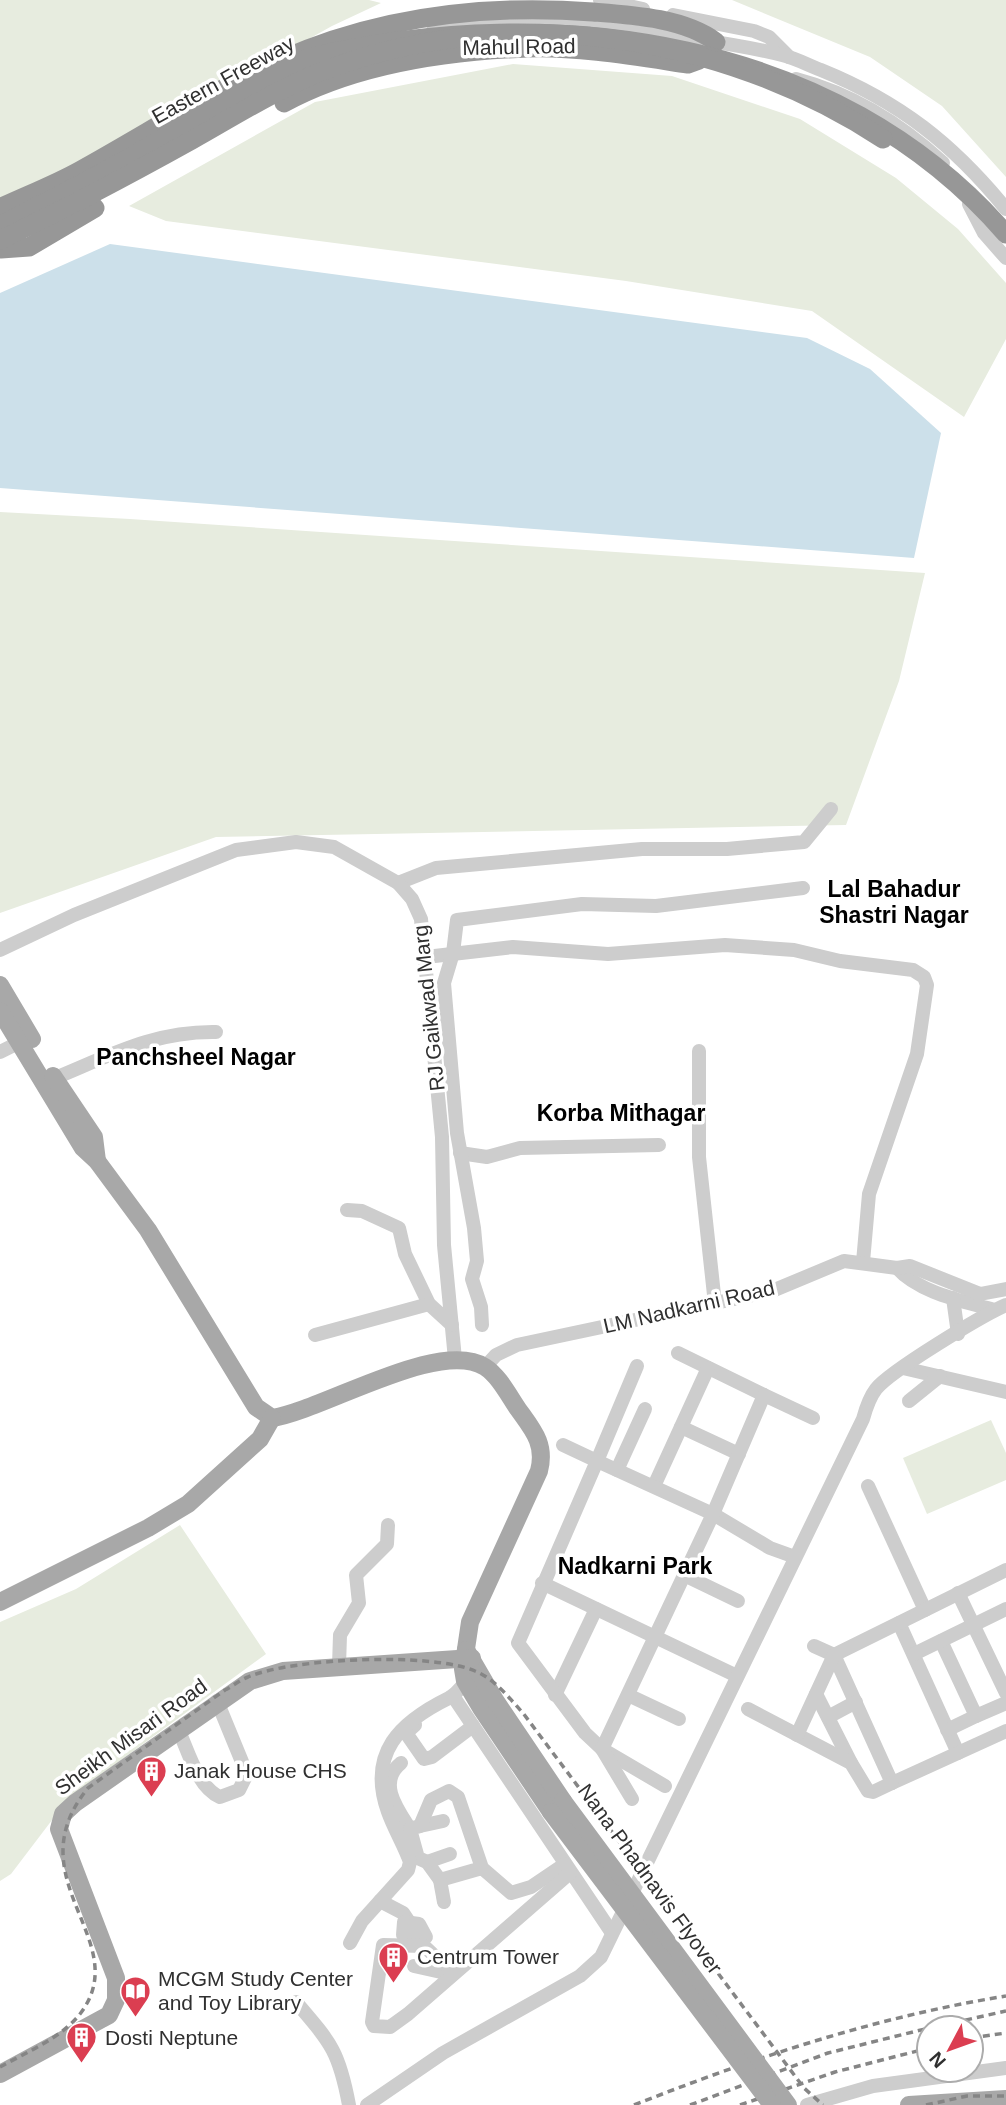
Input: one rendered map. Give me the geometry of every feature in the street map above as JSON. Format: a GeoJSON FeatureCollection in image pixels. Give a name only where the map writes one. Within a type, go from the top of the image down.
{"type":"FeatureCollection","features":[{"type":"Feature","properties":{"kind":"highway"},"geometry":{"type":"LineString","coordinates":[[0,212],[4,206],[78,172],[253,74],[284,59],[376,27],[454,12],[534,8],[620,15],[678,25],[703,32],[711,50],[688,64],[530,47],[425,58],[352,75],[289,100],[29,247],[0,246]]}},
{"type":"Feature","properties":{"kind":"highway","name":"Eastern Freeway"},"geometry":{"type":"LineString","coordinates":[[0,226],[99,176],[278,72],[314,56],[400,30],[496,16],[542,15],[607,20],[681,32],[711,50],[855,121],[914,159],[956,195],[1006,249]]}},
{"type":"Feature","properties":{"kind":"highway","name":"Eastern Freeway"},"geometry":{"type":"LineString","coordinates":[[0,246],[286,88],[345,64],[403,47],[498,33],[542,32],[605,37],[677,49],[711,50],[790,71],[862,109],[930,157],[970,192],[1006,234]]}},
{"type":"Feature","properties":{"kind":"main road"},"geometry":{"type":"LineString","coordinates":[[0,985],[55,1078],[94,1137],[97,1161]]}},
{"type":"Feature","properties":{"kind":"main road"},"geometry":{"type":"LineString","coordinates":[[0,1011],[83,1149],[97,1161],[148,1230],[256,1407],[272,1418],[296,1415],[380,1378],[455,1359],[485,1367],[539,1438],[543,1457],[470,1622],[466,1655],[473,1679]]}},
{"type":"Feature","properties":{"kind":"main road"},"geometry":{"type":"LineString","coordinates":[[0,1602],[148,1528],[188,1504],[260,1439],[272,1418]]}},
{"type":"Feature","properties":{"kind":"main road","name":"Sheikh Misari Road"},"geometry":{"type":"LineString","coordinates":[[0,2074],[109,2015],[116,2000],[116,1978],[59,1829],[63,1814],[75,1803],[217,1701],[250,1681],[273,1673],[466,1655]]}},
{"type":"Feature","properties":{"kind":"main road","name":"Nana Phadnavis Flyover"},"geometry":{"type":"LineString","coordinates":[[473,1679],[551,1812],[772,2105]]}},
{"type":"Feature","properties":{"kind":"main road","name":"Nana Phadnavis Flyover"},"geometry":{"type":"LineString","coordinates":[[488,1704],[788,2105]]}},
{"type":"Feature","properties":{"kind":"main road"},"geometry":{"type":"LineString","coordinates":[[909,2105],[1006,2099]]}},
{"type":"Feature","properties":{"kind":"street","name":"Mahul Road"},"geometry":{"type":"LineString","coordinates":[[600,0],[754,31],[769,37],[789,57],[867,99],[915,119],[950,161],[1006,209]]}},
{"type":"Feature","properties":{"kind":"street","name":"Mahul Road"},"geometry":{"type":"LineString","coordinates":[[0,219],[60,187],[142,154],[307,64],[451,27],[530,22],[569,25],[649,33],[789,57]]}},
{"type":"Feature","properties":{"kind":"street","name":"Mahul Road"},"geometry":{"type":"LineString","coordinates":[[0,246],[293,93],[369,65],[444,49],[498,43],[557,43],[765,71],[867,99]]}},
{"type":"Feature","properties":{"kind":"street","name":"Mahul Road"},"geometry":{"type":"LineString","coordinates":[[950,161],[984,233],[1006,258]]}},
{"type":"Feature","properties":{"kind":"street"},"geometry":{"type":"LineString","coordinates":[[398,883],[436,868],[642,849],[727,849],[804,842],[831,809]]}},
{"type":"Feature","properties":{"kind":"street","name":"RJ Gaikwad Marg"},"geometry":{"type":"LineString","coordinates":[[0,950],[74,915],[236,850],[296,842],[334,847],[398,883],[412,899],[421,919],[426,957],[442,1137],[444,1245],[455,1359]]}},
{"type":"Feature","properties":{"kind":"street"},"geometry":{"type":"LineString","coordinates":[[481,1325],[481,1307],[472,1279],[477,1261],[474,1228],[460,1153],[444,983],[453,953],[457,920],[582,904],[656,906],[803,888]]}},
{"type":"Feature","properties":{"kind":"street"},"geometry":{"type":"LineString","coordinates":[[426,957],[513,947],[608,954],[725,945],[821,954],[841,961],[920,973],[927,985],[917,1054],[869,1194],[863,1262]]}},
{"type":"Feature","properties":{"kind":"street"},"geometry":{"type":"LineString","coordinates":[[55,1078],[159,1036],[184,1031],[216,1032]]}},
{"type":"Feature","properties":{"kind":"street"},"geometry":{"type":"LineString","coordinates":[[0,1052],[20,1042]]}},
{"type":"Feature","properties":{"kind":"street"},"geometry":{"type":"LineString","coordinates":[[699,1051],[699,1157],[715,1304]]}},
{"type":"Feature","properties":{"kind":"street"},"geometry":{"type":"LineString","coordinates":[[460,1153],[486,1157],[520,1148],[659,1145]]}},
{"type":"Feature","properties":{"kind":"street"},"geometry":{"type":"LineString","coordinates":[[348,1210],[362,1211],[399,1228],[405,1254],[429,1304],[452,1325]]}},
{"type":"Feature","properties":{"kind":"street","name":"LM Nadkarni Road"},"geometry":{"type":"LineString","coordinates":[[485,1367],[496,1355],[517,1345],[772,1291],[844,1261],[897,1268],[910,1266],[988,1295]]}},
{"type":"Feature","properties":{"kind":"street","name":"LM Nadkarni Road"},"geometry":{"type":"LineString","coordinates":[[897,1268],[906,1278],[953,1298],[1000,1308]]}},
{"type":"Feature","properties":{"kind":"street"},"geometry":{"type":"LineString","coordinates":[[367,2105],[443,2053],[580,1976],[601,1957],[877,1387],[1000,1308],[988,1295],[1006,1289]]}},
{"type":"Feature","properties":{"kind":"street"},"geometry":{"type":"LineString","coordinates":[[953,1298],[958,1334]]}},
{"type":"Feature","properties":{"kind":"street"},"geometry":{"type":"LineString","coordinates":[[315,1335],[429,1304]]}},
{"type":"Feature","properties":{"kind":"street"},"geometry":{"type":"LineString","coordinates":[[678,1353],[813,1418]]}},
{"type":"Feature","properties":{"kind":"street"},"geometry":{"type":"LineString","coordinates":[[632,1798],[601,1749],[555,1695],[518,1643],[637,1366]]}},
{"type":"Feature","properties":{"kind":"street"},"geometry":{"type":"LineString","coordinates":[[654,1486],[708,1368]]}},
{"type":"Feature","properties":{"kind":"street"},"geometry":{"type":"LineString","coordinates":[[903,1368],[1006,1392]]}},
{"type":"Feature","properties":{"kind":"street"},"geometry":{"type":"LineString","coordinates":[[909,1401],[940,1376]]}},
{"type":"Feature","properties":{"kind":"street"},"geometry":{"type":"LineString","coordinates":[[601,1749],[713,1514],[764,1395]]}},
{"type":"Feature","properties":{"kind":"street"},"geometry":{"type":"LineString","coordinates":[[617,1470],[645,1409]]}},
{"type":"Feature","properties":{"kind":"street"},"geometry":{"type":"LineString","coordinates":[[681,1427],[739,1454]]}},
{"type":"Feature","properties":{"kind":"street"},"geometry":{"type":"LineString","coordinates":[[563,1445],[713,1514],[770,1548],[795,1557]]}},
{"type":"Feature","properties":{"kind":"street"},"geometry":{"type":"LineString","coordinates":[[868,1486],[925,1610]]}},
{"type":"Feature","properties":{"kind":"street"},"geometry":{"type":"LineString","coordinates":[[339,1666],[341,1635],[359,1603],[356,1575],[387,1544],[388,1525]]}},
{"type":"Feature","properties":{"kind":"street"},"geometry":{"type":"LineString","coordinates":[[797,1735],[834,1655],[1006,1570]]}},
{"type":"Feature","properties":{"kind":"street"},"geometry":{"type":"LineString","coordinates":[[684,1575],[738,1601]]}},
{"type":"Feature","properties":{"kind":"street"},"geometry":{"type":"LineString","coordinates":[[542,1583],[737,1676]]}},
{"type":"Feature","properties":{"kind":"street"},"geometry":{"type":"LineString","coordinates":[[958,1593],[1006,1693]]}},
{"type":"Feature","properties":{"kind":"street"},"geometry":{"type":"LineString","coordinates":[[555,1695],[596,1609]]}},
{"type":"Feature","properties":{"kind":"street"},"geometry":{"type":"LineString","coordinates":[[914,1654],[1006,1609]]}},
{"type":"Feature","properties":{"kind":"street"},"geometry":{"type":"LineString","coordinates":[[899,1623],[958,1754]]}},
{"type":"Feature","properties":{"kind":"street"},"geometry":{"type":"LineString","coordinates":[[942,1641],[976,1716]]}},
{"type":"Feature","properties":{"kind":"street"},"geometry":{"type":"LineString","coordinates":[[814,1646],[834,1655],[892,1783]]}},
{"type":"Feature","properties":{"kind":"street"},"geometry":{"type":"LineString","coordinates":[[473,1679],[455,1698],[408,1730],[407,1738],[421,1756],[428,1758],[473,1726]]}},
{"type":"Feature","properties":{"kind":"street"},"geometry":{"type":"LineString","coordinates":[[816,1694],[851,1763],[868,1791],[873,1792],[1006,1731]]}},
{"type":"Feature","properties":{"kind":"street"},"geometry":{"type":"LineString","coordinates":[[628,1695],[679,1719]]}},
{"type":"Feature","properties":{"kind":"street"},"geometry":{"type":"LineString","coordinates":[[455,1698],[612,1933]]}},
{"type":"Feature","properties":{"kind":"street"},"geometry":{"type":"LineString","coordinates":[[350,1943],[362,1921],[408,1870],[410,1862],[383,1796],[382,1762],[389,1743],[409,1722],[433,1705],[455,1698]]}},
{"type":"Feature","properties":{"kind":"street"},"geometry":{"type":"LineString","coordinates":[[178,1729],[204,1785],[211,1793],[220,1797],[239,1790],[247,1774],[217,1701]]}},
{"type":"Feature","properties":{"kind":"street"},"geometry":{"type":"LineString","coordinates":[[828,1717],[856,1702]]}},
{"type":"Feature","properties":{"kind":"street"},"geometry":{"type":"LineString","coordinates":[[947,1730],[1006,1703]]}},
{"type":"Feature","properties":{"kind":"street"},"geometry":{"type":"LineString","coordinates":[[748,1709],[851,1763]]}},
{"type":"Feature","properties":{"kind":"street"},"geometry":{"type":"LineString","coordinates":[[601,1749],[665,1786]]}},
{"type":"Feature","properties":{"kind":"street"},"geometry":{"type":"LineString","coordinates":[[401,1763],[390,1777],[391,1795],[415,1828],[418,1858],[427,1862],[440,1880],[444,1902]]}},
{"type":"Feature","properties":{"kind":"street"},"geometry":{"type":"LineString","coordinates":[[415,1828],[431,1800],[444,1793],[455,1793],[482,1868],[505,1895],[531,1887],[567,1869]]}},
{"type":"Feature","properties":{"kind":"street"},"geometry":{"type":"LineString","coordinates":[[415,1828],[443,1821]]}},
{"type":"Feature","properties":{"kind":"street"},"geometry":{"type":"LineString","coordinates":[[427,1862],[450,1854]]}},
{"type":"Feature","properties":{"kind":"street"},"geometry":{"type":"LineString","coordinates":[[440,1880],[482,1868]]}},
{"type":"Feature","properties":{"kind":"street"},"geometry":{"type":"LineString","coordinates":[[458,1970],[442,1963],[424,1946],[383,1945],[372,2022],[374,2026],[378,2028],[393,2025],[458,1970],[567,1869]]}},
{"type":"Feature","properties":{"kind":"street"},"geometry":{"type":"LineString","coordinates":[[380,1901],[405,1919]]}},
{"type":"Feature","properties":{"kind":"street"},"geometry":{"type":"LineString","coordinates":[[414,1966],[441,1972],[458,1970]]}},
{"type":"Feature","properties":{"kind":"street"},"geometry":{"type":"LineString","coordinates":[[296,2002],[329,2042],[342,2065],[349,2105]]}},
{"type":"Feature","properties":{"kind":"street"},"geometry":{"type":"LineString","coordinates":[[807,2105],[873,2086],[1006,2068]]}},
{"type":"Feature","properties":{"kind":"shaded area"},"geometry":{"type":"Polygon","coordinates":[[[0,0],[369,0],[381,3],[332,26],[0,211],[0,0]]]}},
{"type":"Feature","properties":{"kind":"shaded area"},"geometry":{"type":"Polygon","coordinates":[[[732,0],[1006,0],[1006,177],[942,106],[870,57],[732,0]]]}},
{"type":"Feature","properties":{"kind":"shaded area"},"geometry":{"type":"Polygon","coordinates":[[[513,64],[672,76],[800,119],[896,178],[958,229],[1006,283],[1006,339],[964,417],[812,311],[626,281],[166,221],[129,206],[315,102],[513,64]]]}},
{"type":"Feature","properties":{"kind":"shaded area"},"geometry":{"type":"Polygon","coordinates":[[[0,512],[925,573],[899,681],[846,825],[216,837],[0,913],[0,512]]]}},
{"type":"Feature","properties":{"kind":"shaded area"},"geometry":{"type":"Polygon","coordinates":[[[991,1420],[1006,1453],[1006,1480],[927,1514],[903,1458],[991,1420]]]}},
{"type":"Feature","properties":{"kind":"shaded area"},"geometry":{"type":"Polygon","coordinates":[[[180,1525],[266,1654],[68,1799],[11,1874],[0,1881],[0,1622],[76,1589],[180,1525]]]}},
{"type":"Feature","properties":{"kind":"water"},"geometry":{"type":"Polygon","coordinates":[[[110,244],[807,338],[870,369],[941,433],[914,558],[0,488],[0,293],[110,244]]]}},
{"type":"Feature","properties":{"kind":"railway"},"geometry":{"type":"LineString","coordinates":[[0,2067],[43,2044],[72,2023],[80,2014],[93,1987],[94,1961],[67,1881],[63,1852],[68,1821],[88,1788],[225,1690],[248,1677],[296,1665],[328,1662],[428,1661],[475,1671],[507,1695],[804,2088],[823,2105]]}},
{"type":"Feature","properties":{"kind":"railway"},"geometry":{"type":"LineString","coordinates":[[634,2105],[817,2040],[910,2015],[1006,1996]]}},
{"type":"Feature","properties":{"kind":"railway"},"geometry":{"type":"LineString","coordinates":[[985,2016],[1006,2011]]}},
{"type":"Feature","properties":{"kind":"railway"},"geometry":{"type":"LineString","coordinates":[[690,2105],[828,2053],[915,2031]]}},
{"type":"Feature","properties":{"kind":"railway"},"geometry":{"type":"LineString","coordinates":[[985,2036],[1006,2033]]}},
{"type":"Feature","properties":{"kind":"railway"},"geometry":{"type":"LineString","coordinates":[[740,2105],[835,2072],[915,2052]]}},
{"type":"Feature","properties":{"kind":"railway"},"geometry":{"type":"LineString","coordinates":[[926,2105],[967,2096],[1006,2096]]}},
{"type":"Feature","properties":{"kind":"place","name":"Janak House CHS"},"geometry":{"type":"Point","coordinates":[151,1798]}},
{"type":"Feature","properties":{"kind":"place","name":"Centrum Tower"},"geometry":{"type":"Point","coordinates":[394,1984]}},
{"type":"Feature","properties":{"kind":"place","name":"MCGM Study Center and Toy Library"},"geometry":{"type":"Point","coordinates":[135,2018]}},
{"type":"Feature","properties":{"kind":"place","name":"Dosti Neptune"},"geometry":{"type":"Point","coordinates":[82,2065]}},
{"type":"Feature","properties":{"kind":"district","name":"Lal Bahadur Shastri Nagar"},"geometry":{"type":"Point","coordinates":[894,902]}},
{"type":"Feature","properties":{"kind":"district","name":"Panchsheel Nagar"},"geometry":{"type":"Point","coordinates":[196,1057]}},
{"type":"Feature","properties":{"kind":"district","name":"Korba Mithagar"},"geometry":{"type":"Point","coordinates":[621,1113]}},
{"type":"Feature","properties":{"kind":"district","name":"Nadkarni Park"},"geometry":{"type":"Point","coordinates":[635,1566]}}]}
